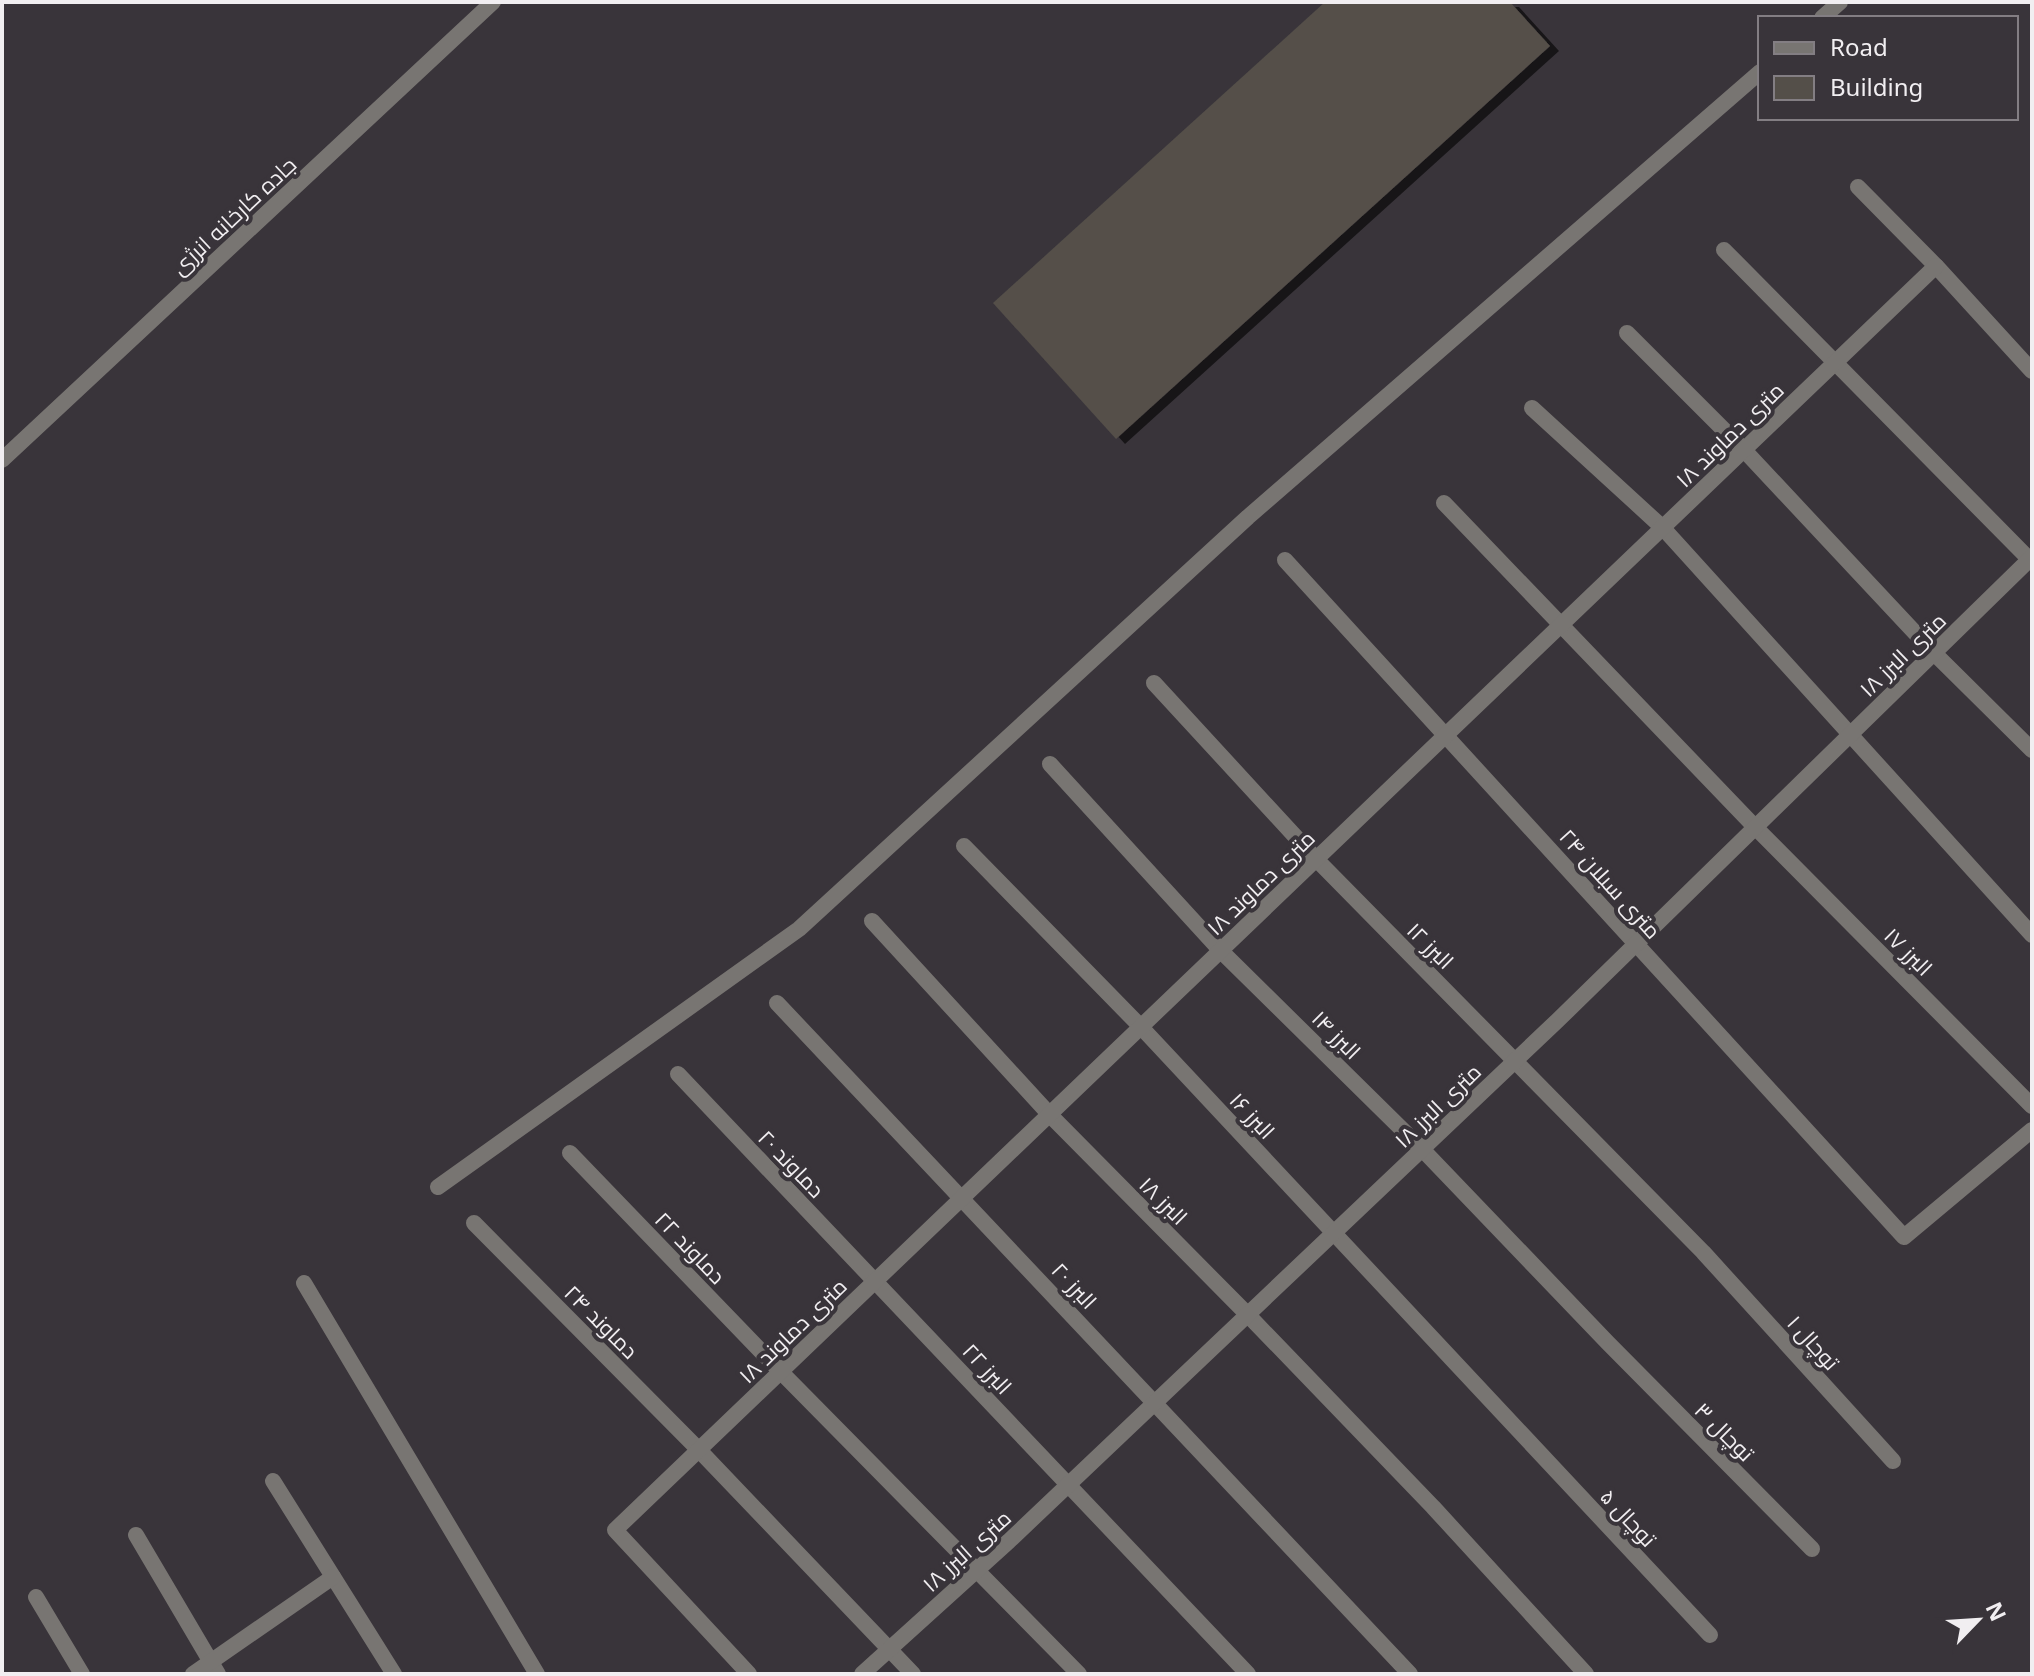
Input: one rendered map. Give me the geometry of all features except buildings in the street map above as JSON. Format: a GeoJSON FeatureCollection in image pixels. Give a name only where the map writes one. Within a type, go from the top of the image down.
{"type":"FeatureCollection","features":[{"type":"Feature","properties":{"kind":"street","name":"جاده کارخانه انرژی"},"geometry":{"type":"LineString","coordinates":[[2,460],[493,2]]}},
{"type":"Feature","properties":{"kind":"street"},"geometry":{"type":"LineString","coordinates":[[1824,16],[1840,2]]}},
{"type":"Feature","properties":{"kind":"street"},"geometry":{"type":"LineString","coordinates":[[438,1187],[799,929],[1248,517],[1758,74]]}},
{"type":"Feature","properties":{"kind":"street"},"geometry":{"type":"LineString","coordinates":[[1858,187],[2032,371]]}},
{"type":"Feature","properties":{"kind":"street"},"geometry":{"type":"LineString","coordinates":[[1724,250],[2031,560]]}},
{"type":"Feature","properties":{"kind":"street","name":"۱۸ متری دماوند"},"geometry":{"type":"LineString","coordinates":[[749,1674],[615,1530],[1936,266]]}},
{"type":"Feature","properties":{"kind":"street"},"geometry":{"type":"LineString","coordinates":[[1627,333],[1744,450],[1934,653],[2032,750]]}},
{"type":"Feature","properties":{"kind":"street"},"geometry":{"type":"LineString","coordinates":[[1532,408],[1663,528],[2032,935]]}},
{"type":"Feature","properties":{"kind":"street","name":"البرز ۱۷"},"geometry":{"type":"LineString","coordinates":[[1444,503],[1755,827],[2032,1106]]}},
{"type":"Feature","properties":{"kind":"street","name":"۲۴ متری سبلان"},"geometry":{"type":"LineString","coordinates":[[1285,560],[1904,1237],[2032,1130]]}},
{"type":"Feature","properties":{"kind":"street","name":"۱۸ متری البرز"},"geometry":{"type":"LineString","coordinates":[[862,1674],[1068,1486],[1515,1061],[2031,560]]}},
{"type":"Feature","properties":{"kind":"street","name":"البرز ۱۲"},"geometry":{"type":"LineString","coordinates":[[1154,683],[1316,859],[1703,1252]]}},
{"type":"Feature","properties":{"kind":"street","name":"البرز ۱۴"},"geometry":{"type":"LineString","coordinates":[[1050,764],[1221,951],[1422,1149],[1608,1343]]}},
{"type":"Feature","properties":{"kind":"street","name":"البرز ۱۶"},"geometry":{"type":"LineString","coordinates":[[964,846],[1141,1027],[1516,1429]]}},
{"type":"Feature","properties":{"kind":"street","name":"البرز ۱۸"},"geometry":{"type":"LineString","coordinates":[[872,921],[1050,1115],[1433,1507],[1586,1674]]}},
{"type":"Feature","properties":{"kind":"street","name":"البرز ۲۰"},"geometry":{"type":"LineString","coordinates":[[777,1003],[1410,1674]]}},
{"type":"Feature","properties":{"kind":"street","name":"دماوند ۲۰"},"geometry":{"type":"LineString","coordinates":[[678,1074],[875,1281]]}},
{"type":"Feature","properties":{"kind":"street","name":"دماوند ۲۲"},"geometry":{"type":"LineString","coordinates":[[570,1153],[1079,1674]]}},
{"type":"Feature","properties":{"kind":"street","name":"دماوند ۲۴"},"geometry":{"type":"LineString","coordinates":[[474,1223],[699,1450],[913,1674]]}},
{"type":"Feature","properties":{"kind":"street","name":"توچال ۱"},"geometry":{"type":"LineString","coordinates":[[1703,1252],[1893,1461]]}},
{"type":"Feature","properties":{"kind":"street","name":"البرز ۲۲"},"geometry":{"type":"LineString","coordinates":[[875,1281],[1248,1674]]}},
{"type":"Feature","properties":{"kind":"street"},"geometry":{"type":"LineString","coordinates":[[304,1283],[537,1674]]}},
{"type":"Feature","properties":{"kind":"street","name":"توچال ۳"},"geometry":{"type":"LineString","coordinates":[[1608,1343],[1812,1549]]}},
{"type":"Feature","properties":{"kind":"street","name":"توچال ۵"},"geometry":{"type":"LineString","coordinates":[[1516,1429],[1710,1635]]}},
{"type":"Feature","properties":{"kind":"street"},"geometry":{"type":"LineString","coordinates":[[273,1481],[394,1674]]}},
{"type":"Feature","properties":{"kind":"street"},"geometry":{"type":"LineString","coordinates":[[136,1535],[214,1668]]}},
{"type":"Feature","properties":{"kind":"street"},"geometry":{"type":"LineString","coordinates":[[193,1674],[214,1668],[333,1577]]}},
{"type":"Feature","properties":{"kind":"street"},"geometry":{"type":"LineString","coordinates":[[36,1597],[82,1674]]}}]}
